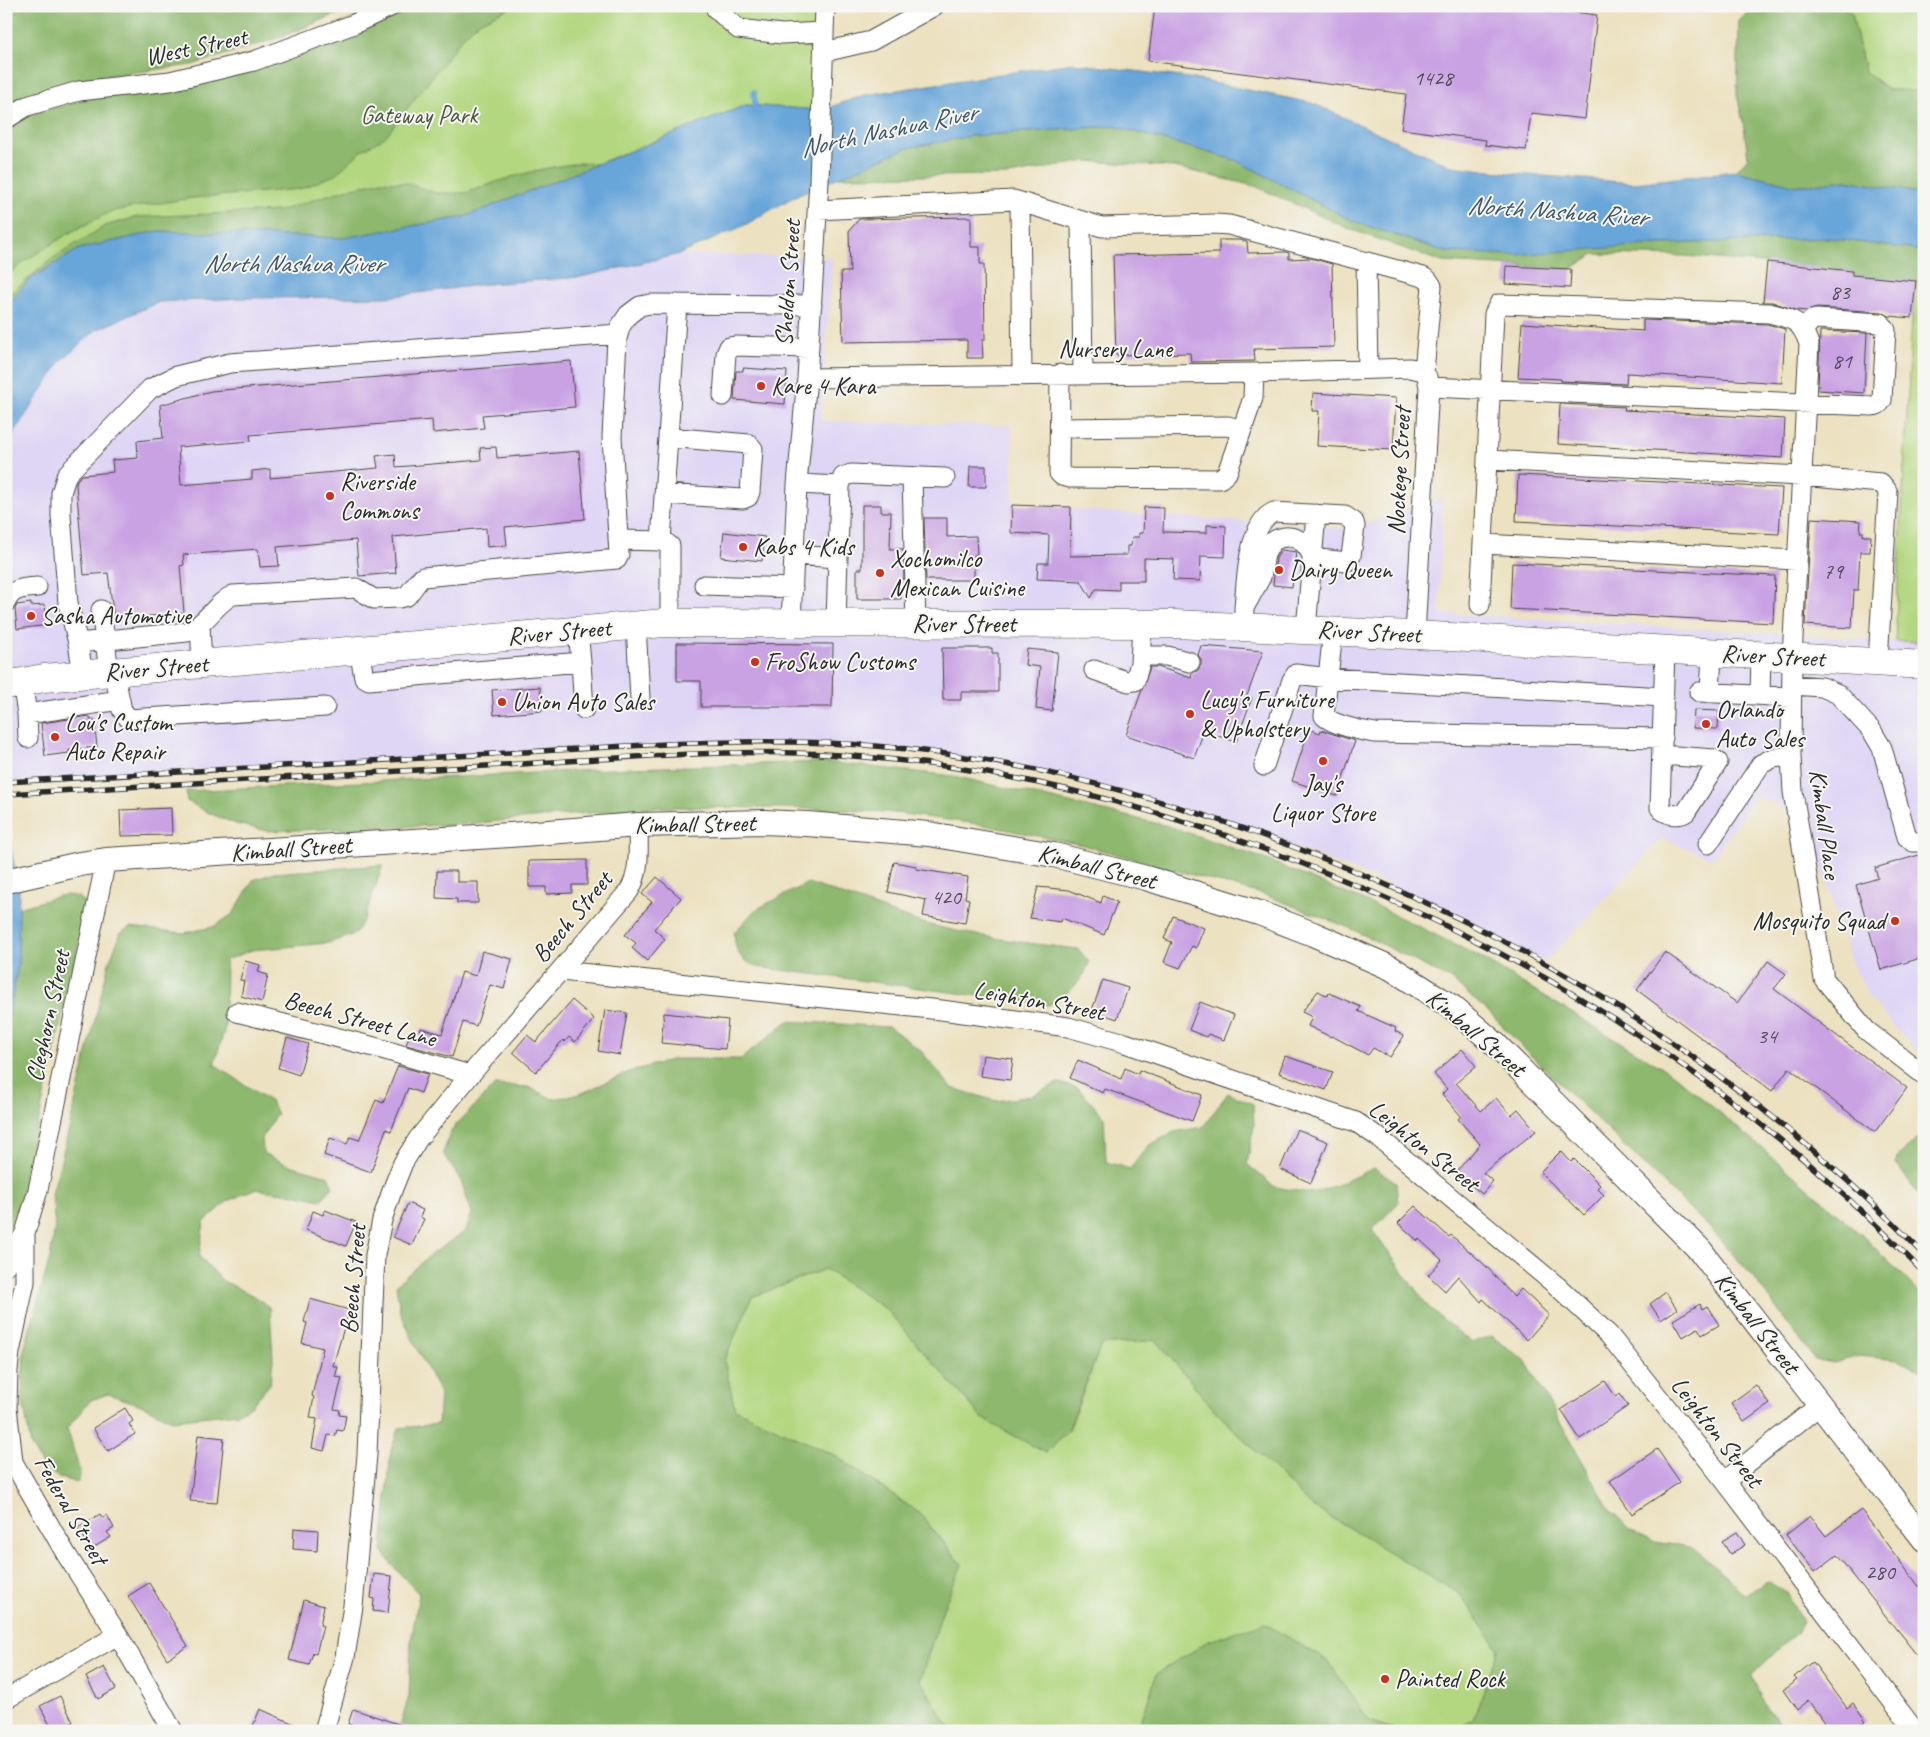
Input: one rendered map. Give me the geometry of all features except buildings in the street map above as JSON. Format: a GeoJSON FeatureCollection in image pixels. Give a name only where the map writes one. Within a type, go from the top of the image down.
{"type":"FeatureCollection","features":[{"type":"Feature","properties":{"kind":"highway","name":"River Street"},"geometry":{"type":"LineString","coordinates":[[14,683],[44,678],[670,623],[1142,624],[1244,617],[1320,630],[1924,665]]}},
{"type":"Feature","properties":{"kind":"main road","name":"Kimball Street"},"geometry":{"type":"LineString","coordinates":[[14,879],[106,860],[510,835],[638,825],[764,822],[929,834],[1019,848],[1087,862],[1200,894],[1277,920],[1371,958],[1433,994],[1472,1023],[1494,1043],[1700,1250],[1924,1539]]}},
{"type":"Feature","properties":{"kind":"street","name":"West Street"},"geometry":{"type":"LineString","coordinates":[[6,120],[27,106],[78,91],[170,81],[254,61],[354,24],[392,6]]}},
{"type":"Feature","properties":{"kind":"street"},"geometry":{"type":"LineString","coordinates":[[716,6],[716,9],[738,29],[782,34],[824,32]]}},
{"type":"Feature","properties":{"kind":"street","name":"Sheldon Street"},"geometry":{"type":"LineString","coordinates":[[792,623],[797,484],[807,378],[818,210],[825,6]]}},
{"type":"Feature","properties":{"kind":"street"},"geometry":{"type":"LineString","coordinates":[[824,52],[871,41],[934,6]]}},
{"type":"Feature","properties":{"kind":"street"},"geometry":{"type":"LineString","coordinates":[[818,210],[1006,200],[1020,202],[1102,227],[1222,224],[1366,262],[1368,370]]}},
{"type":"Feature","properties":{"kind":"street"},"geometry":{"type":"LineString","coordinates":[[1020,202],[1022,374]]}},
{"type":"Feature","properties":{"kind":"street"},"geometry":{"type":"LineString","coordinates":[[1081,222],[1083,374]]}},
{"type":"Feature","properties":{"kind":"street","name":"Nockege Street"},"geometry":{"type":"LineString","coordinates":[[1366,262],[1423,277],[1431,283],[1415,635]]}},
{"type":"Feature","properties":{"kind":"street"},"geometry":{"type":"LineString","coordinates":[[78,643],[181,634],[193,630],[224,600],[233,595],[356,588],[374,599],[403,598],[407,596],[423,577],[613,560],[618,557],[618,540],[612,437],[618,334],[623,321],[640,306],[650,304],[812,305]]}},
{"type":"Feature","properties":{"kind":"street"},"geometry":{"type":"LineString","coordinates":[[661,541],[677,304]]}},
{"type":"Feature","properties":{"kind":"street"},"geometry":{"type":"LineString","coordinates":[[1480,605],[1494,314],[1499,304],[1769,313],[1787,317],[1804,330]]}},
{"type":"Feature","properties":{"kind":"street","name":"Nursery Lane"},"geometry":{"type":"LineString","coordinates":[[807,378],[1022,374],[1254,373],[1410,368],[1426,379],[1490,390],[1877,406],[1882,400],[1886,330],[1881,324],[1816,319],[1812,320],[1804,330]]}},
{"type":"Feature","properties":{"kind":"street","name":"Kimball Place"},"geometry":{"type":"LineString","coordinates":[[1804,330],[1808,344],[1792,657],[1791,756],[1793,792],[1824,979],[1866,1030],[1924,1075]]}},
{"type":"Feature","properties":{"kind":"street"},"geometry":{"type":"LineString","coordinates":[[325,707],[133,720],[124,715],[120,700],[102,673],[78,643],[70,614],[60,504],[64,483],[72,467],[144,395],[159,384],[176,376],[230,363],[618,334]]}},
{"type":"Feature","properties":{"kind":"street"},"geometry":{"type":"LineString","coordinates":[[723,396],[726,354],[729,347],[809,348]]}},
{"type":"Feature","properties":{"kind":"street"},"geometry":{"type":"LineString","coordinates":[[1060,374],[1060,473],[1062,476],[1070,478],[1220,479],[1227,473],[1242,430],[1253,395],[1254,373]]}},
{"type":"Feature","properties":{"kind":"street"},"geometry":{"type":"LineString","coordinates":[[1060,428],[1228,426],[1242,430]]}},
{"type":"Feature","properties":{"kind":"street"},"geometry":{"type":"LineString","coordinates":[[664,494],[743,499],[748,497],[750,492],[753,449],[750,444],[668,438]]}},
{"type":"Feature","properties":{"kind":"street"},"geometry":{"type":"LineString","coordinates":[[1487,460],[1801,476],[1880,483],[1888,493],[1878,661]]}},
{"type":"Feature","properties":{"kind":"street"},"geometry":{"type":"LineString","coordinates":[[836,624],[840,486],[843,477],[850,474],[945,478]]}},
{"type":"Feature","properties":{"kind":"street"},"geometry":{"type":"LineString","coordinates":[[912,477],[916,624]]}},
{"type":"Feature","properties":{"kind":"street"},"geometry":{"type":"LineString","coordinates":[[797,484],[840,486]]}},
{"type":"Feature","properties":{"kind":"street"},"geometry":{"type":"LineString","coordinates":[[1244,617],[1248,568],[1252,546],[1258,529],[1265,518],[1274,512],[1345,516],[1352,520],[1355,526],[1352,556],[1346,562],[1312,558]]}},
{"type":"Feature","properties":{"kind":"street"},"geometry":{"type":"LineString","coordinates":[[1316,514],[1312,558],[1320,630],[1328,678],[1324,716],[1326,718],[1366,731],[1662,746],[1665,650]]}},
{"type":"Feature","properties":{"kind":"street"},"geometry":{"type":"LineString","coordinates":[[1244,617],[1262,577],[1265,554],[1272,542],[1290,536],[1296,538],[1306,545],[1312,558]]}},
{"type":"Feature","properties":{"kind":"street"},"geometry":{"type":"LineString","coordinates":[[618,540],[661,541],[667,543],[670,549],[670,623]]}},
{"type":"Feature","properties":{"kind":"street"},"geometry":{"type":"LineString","coordinates":[[1483,544],[1796,560]]}},
{"type":"Feature","properties":{"kind":"street"},"geometry":{"type":"LineString","coordinates":[[794,555],[838,558]]}},
{"type":"Feature","properties":{"kind":"street"},"geometry":{"type":"LineString","coordinates":[[704,585],[793,588]]}},
{"type":"Feature","properties":{"kind":"street"},"geometry":{"type":"LineString","coordinates":[[6,602],[9,595],[14,591],[37,586]]}},
{"type":"Feature","properties":{"kind":"street"},"geometry":{"type":"LineString","coordinates":[[101,610],[105,640],[102,673]]}},
{"type":"Feature","properties":{"kind":"street"},"geometry":{"type":"LineString","coordinates":[[200,624],[202,664]]}},
{"type":"Feature","properties":{"kind":"street"},"geometry":{"type":"LineString","coordinates":[[1094,670],[1132,682],[1135,681],[1141,656],[1142,624]]}},
{"type":"Feature","properties":{"kind":"street"},"geometry":{"type":"LineString","coordinates":[[636,625],[640,698]]}},
{"type":"Feature","properties":{"kind":"street"},"geometry":{"type":"LineString","coordinates":[[578,630],[584,709]]}},
{"type":"Feature","properties":{"kind":"street"},"geometry":{"type":"LineString","coordinates":[[519,636],[521,667]]}},
{"type":"Feature","properties":{"kind":"street"},"geometry":{"type":"LineString","coordinates":[[466,640],[468,671]]}},
{"type":"Feature","properties":{"kind":"street"},"geometry":{"type":"LineString","coordinates":[[401,646],[404,677]]}},
{"type":"Feature","properties":{"kind":"street"},"geometry":{"type":"LineString","coordinates":[[359,650],[365,678],[404,677],[581,662]]}},
{"type":"Feature","properties":{"kind":"street"},"geometry":{"type":"LineString","coordinates":[[1712,652],[1705,692],[1760,695],[1822,687],[1838,694],[1872,731],[1882,748],[1907,837],[1913,842],[1924,842]]}},
{"type":"Feature","properties":{"kind":"street"},"geometry":{"type":"LineString","coordinates":[[1760,695],[1761,655]]}},
{"type":"Feature","properties":{"kind":"street"},"geometry":{"type":"LineString","coordinates":[[1141,656],[1167,656],[1190,662]]}},
{"type":"Feature","properties":{"kind":"street"},"geometry":{"type":"LineString","coordinates":[[1264,766],[1293,677],[1296,674],[1328,678],[1664,696]]}},
{"type":"Feature","properties":{"kind":"street"},"geometry":{"type":"LineString","coordinates":[[14,683],[27,714],[28,738]]}},
{"type":"Feature","properties":{"kind":"street"},"geometry":{"type":"LineString","coordinates":[[27,714],[120,700]]}},
{"type":"Feature","properties":{"kind":"street"},"geometry":{"type":"LineString","coordinates":[[1708,844],[1761,764],[1773,758],[1791,756]]}},
{"type":"Feature","properties":{"kind":"street","name":"Beech Street"},"geometry":{"type":"LineString","coordinates":[[324,1731],[345,1657],[360,1539],[367,1455],[374,1274],[378,1238],[390,1196],[403,1163],[418,1139],[633,884],[638,865],[638,825]]}},
{"type":"Feature","properties":{"kind":"street","name":"Cleghorn Street"},"geometry":{"type":"LineString","coordinates":[[6,1265],[25,1233],[38,1190],[106,860]]}},
{"type":"Feature","properties":{"kind":"street","name":"Leighton Street"},"geometry":{"type":"LineString","coordinates":[[561,971],[941,1010],[1068,1027],[1125,1043],[1356,1122],[1378,1136],[1589,1315],[1609,1335],[1725,1481],[1915,1731]]}},
{"type":"Feature","properties":{"kind":"street","name":"Beech Street Lane"},"geometry":{"type":"LineString","coordinates":[[237,1012],[378,1048],[470,1075]]}},
{"type":"Feature","properties":{"kind":"street","name":"Federal Street"},"geometry":{"type":"LineString","coordinates":[[25,1233],[25,1282],[8,1370],[9,1464],[118,1635],[173,1731]]}},
{"type":"Feature","properties":{"kind":"street"},"geometry":{"type":"LineString","coordinates":[[1725,1481],[1820,1405]]}},
{"type":"Feature","properties":{"kind":"street"},"geometry":{"type":"LineString","coordinates":[[6,1699],[118,1635]]}},
{"type":"Feature","properties":{"kind":"shaded area"},"geometry":{"type":"Polygon","coordinates":[[[1924,251],[1924,1056],[1913,1048],[1870,999],[1851,961],[1807,819],[1757,795],[1712,859],[1662,838],[1545,962],[1391,885],[1316,855],[1200,814],[1080,780],[958,756],[838,744],[777,742],[659,744],[6,782],[6,445],[61,361],[96,330],[159,302],[245,298],[386,297],[487,284],[581,277],[680,254],[832,258],[821,421],[1012,426],[1013,505],[1349,529],[1443,498],[1439,613],[1895,641],[1924,251]]]}},
{"type":"Feature","properties":{"kind":"green space"},"geometry":{"type":"Polygon","coordinates":[[[6,6],[357,6],[278,38],[192,65],[89,78],[32,92],[6,108],[6,6]]]}},
{"type":"Feature","properties":{"kind":"green space","name":"Gateway Park"},"geometry":{"type":"Polygon","coordinates":[[[392,6],[825,6],[821,110],[746,105],[464,217],[31,278],[6,306],[6,119],[27,106],[170,81],[392,6]]]}},
{"type":"Feature","properties":{"kind":"green space"},"geometry":{"type":"Polygon","coordinates":[[[414,6],[513,6],[479,22],[463,37],[385,137],[361,151],[335,175],[300,189],[193,198],[110,212],[71,232],[25,261],[6,277],[6,133],[29,115],[89,99],[297,55],[414,6]]]}},
{"type":"Feature","properties":{"kind":"green space"},"geometry":{"type":"Polygon","coordinates":[[[1841,6],[1924,6],[1924,91],[1889,90],[1865,72],[1852,14],[1841,6]]]}},
{"type":"Feature","properties":{"kind":"green space"},"geometry":{"type":"Polygon","coordinates":[[[1841,6],[1852,14],[1865,72],[1889,90],[1924,91],[1924,194],[1846,180],[1797,186],[1736,171],[1748,158],[1744,126],[1737,95],[1739,21],[1749,11],[1841,6]]]}},
{"type":"Feature","properties":{"kind":"green space"},"geometry":{"type":"Polygon","coordinates":[[[1114,126],[1235,160],[1353,221],[1445,252],[1829,238],[1924,251],[1924,284],[1916,281],[1852,275],[1852,271],[1684,256],[1594,254],[1571,269],[1442,262],[1347,228],[1255,186],[1174,167],[1086,161],[1009,175],[838,177],[907,148],[971,136],[1114,126]]]}},
{"type":"Feature","properties":{"kind":"green space"},"geometry":{"type":"Polygon","coordinates":[[[579,163],[598,164],[464,217],[343,238],[158,231],[79,249],[31,278],[6,306],[6,297],[53,258],[105,226],[137,217],[279,211],[334,193],[381,181],[406,183],[436,193],[465,193],[511,177],[547,168],[579,163]]]}},
{"type":"Feature","properties":{"kind":"green space"},"geometry":{"type":"Polygon","coordinates":[[[1916,281],[1924,284],[1924,642],[1895,641],[1912,318],[1916,281]]]}},
{"type":"Feature","properties":{"kind":"green space"},"geometry":{"type":"Polygon","coordinates":[[[824,762],[954,776],[1168,826],[1262,858],[1383,909],[1478,956],[1674,1075],[1756,1143],[1865,1238],[1924,1297],[1924,1371],[1898,1360],[1859,1356],[1834,1363],[1815,1360],[1753,1277],[1709,1227],[1527,1052],[1489,1012],[1450,979],[1350,928],[1262,894],[1083,845],[978,824],[887,812],[788,808],[658,807],[454,825],[268,831],[236,824],[209,813],[187,801],[186,791],[631,768],[824,762]]]}},
{"type":"Feature","properties":{"kind":"green space"},"geometry":{"type":"Polygon","coordinates":[[[383,865],[364,919],[355,934],[328,943],[252,950],[226,960],[225,1028],[214,1064],[271,1102],[277,1114],[262,1137],[263,1153],[286,1164],[328,1176],[333,1187],[321,1200],[254,1189],[228,1201],[204,1222],[199,1256],[223,1281],[256,1297],[270,1308],[273,1360],[270,1384],[251,1406],[238,1413],[172,1420],[141,1405],[108,1394],[91,1400],[67,1428],[80,1472],[78,1482],[59,1478],[42,1465],[31,1446],[22,1395],[24,1350],[50,1258],[55,1227],[52,1194],[109,962],[121,933],[130,927],[184,933],[213,927],[233,914],[253,880],[274,873],[383,865]]]}},
{"type":"Feature","properties":{"kind":"green space"},"geometry":{"type":"Polygon","coordinates":[[[808,883],[916,921],[956,931],[1078,949],[1089,962],[1087,969],[1068,992],[1049,1005],[758,967],[742,958],[737,951],[734,933],[755,910],[808,883]]]}},
{"type":"Feature","properties":{"kind":"green space"},"geometry":{"type":"Polygon","coordinates":[[[67,895],[78,897],[85,903],[85,915],[22,1195],[6,1234],[6,1029],[18,966],[19,908],[67,895]]]}},
{"type":"Feature","properties":{"kind":"green space"},"geometry":{"type":"Polygon","coordinates":[[[788,1021],[889,1027],[920,1050],[952,1088],[996,1101],[1031,1096],[1058,1083],[1078,1088],[1104,1117],[1106,1162],[1130,1169],[1148,1146],[1174,1132],[1203,1127],[1228,1093],[1253,1104],[1254,1125],[1247,1164],[1274,1187],[1312,1193],[1337,1185],[1374,1168],[1396,1182],[1398,1203],[1372,1230],[1430,1309],[1472,1343],[1491,1336],[1525,1360],[1609,1508],[1630,1530],[1655,1542],[1695,1548],[1744,1594],[1768,1582],[1786,1592],[1802,1622],[1796,1633],[1752,1676],[1759,1694],[1783,1731],[1452,1731],[1473,1720],[1499,1649],[1460,1594],[1312,1506],[1218,1414],[1156,1340],[1101,1345],[1068,1430],[1046,1453],[983,1419],[886,1309],[825,1269],[752,1297],[724,1360],[735,1409],[836,1456],[919,1513],[962,1565],[944,1606],[920,1680],[951,1731],[399,1731],[409,1696],[411,1641],[419,1594],[392,1565],[382,1550],[391,1450],[399,1428],[438,1424],[440,1393],[400,1311],[396,1285],[430,1255],[466,1231],[472,1213],[461,1181],[443,1153],[452,1129],[495,1085],[528,1087],[553,1099],[580,1094],[629,1072],[674,1059],[741,1059],[788,1021]]]}},
{"type":"Feature","properties":{"kind":"green space"},"geometry":{"type":"Polygon","coordinates":[[[1924,1134],[1924,1201],[1896,1164],[1897,1157],[1924,1134]]]}},
{"type":"Feature","properties":{"kind":"green space"},"geometry":{"type":"Polygon","coordinates":[[[825,1269],[886,1309],[983,1419],[1069,1430],[1101,1345],[1156,1340],[1218,1414],[1312,1506],[1460,1594],[1499,1649],[1473,1720],[1452,1731],[1397,1731],[1368,1720],[1328,1661],[1157,1673],[1138,1731],[951,1731],[920,1680],[944,1606],[962,1564],[919,1513],[836,1456],[735,1410],[724,1360],[752,1297],[825,1269]]]}},
{"type":"Feature","properties":{"kind":"green space"},"geometry":{"type":"Polygon","coordinates":[[[1264,1623],[1328,1661],[1368,1720],[1397,1731],[1138,1731],[1157,1673],[1209,1641],[1264,1623]]]}},
{"type":"Feature","properties":{"kind":"water","name":"North Nashua River"},"geometry":{"type":"Polygon","coordinates":[[[1073,63],[1189,78],[1312,103],[1451,166],[1517,174],[1635,183],[1736,171],[1797,186],[1846,180],[1924,194],[1924,251],[1829,238],[1661,244],[1514,255],[1446,252],[1353,221],[1235,160],[1114,126],[971,136],[907,148],[799,194],[743,226],[680,254],[581,277],[487,284],[386,297],[245,298],[159,302],[96,330],[61,361],[6,445],[6,306],[31,278],[79,249],[158,231],[343,238],[464,217],[746,105],[821,110],[865,95],[1073,63]]]}},
{"type":"Feature","properties":{"kind":"water"},"geometry":{"type":"Polygon","coordinates":[[[6,825],[19,887],[18,966],[6,1029],[6,825]]]}},
{"type":"Feature","properties":{"kind":"waterway"},"geometry":{"type":"LineString","coordinates":[[754,92],[755,105]]}},
{"type":"Feature","properties":{"kind":"railway"},"geometry":{"type":"LineString","coordinates":[[6,782],[631,746],[771,742],[864,745],[914,750],[1014,765],[1112,788],[1256,833],[1351,870],[1442,910],[1530,955],[1615,1005],[1696,1059],[1775,1119],[1851,1183],[1924,1254]]}},
{"type":"Feature","properties":{"kind":"railway"},"geometry":{"type":"LineString","coordinates":[[6,794],[638,756],[774,753],[865,757],[965,769],[1015,778],[1114,801],[1210,830],[1352,884],[1443,925],[1531,970],[1616,1021],[1698,1076],[1776,1136],[1852,1202],[1924,1273]]}},
{"type":"Feature","properties":{"kind":"place","name":"Kare 4 Kara"},"geometry":{"type":"Point","coordinates":[761,386]}},
{"type":"Feature","properties":{"kind":"place","name":"Riverside Commons"},"geometry":{"type":"Point","coordinates":[330,496]}},
{"type":"Feature","properties":{"kind":"place","name":"Kabs 4 Kids"},"geometry":{"type":"Point","coordinates":[743,547]}},
{"type":"Feature","properties":{"kind":"place","name":"Dairy Queen"},"geometry":{"type":"Point","coordinates":[1279,570]}},
{"type":"Feature","properties":{"kind":"place","name":"Xochomilco Mexican Cuisine"},"geometry":{"type":"Point","coordinates":[880,573]}},
{"type":"Feature","properties":{"kind":"place","name":"Sasha Automotive"},"geometry":{"type":"Point","coordinates":[31,616]}},
{"type":"Feature","properties":{"kind":"place","name":"FroShow Customs"},"geometry":{"type":"Point","coordinates":[755,662]}},
{"type":"Feature","properties":{"kind":"place","name":"Union Auto Sales"},"geometry":{"type":"Point","coordinates":[502,702]}},
{"type":"Feature","properties":{"kind":"place","name":"Lucy's Furniture & Upholstery"},"geometry":{"type":"Point","coordinates":[1190,714]}},
{"type":"Feature","properties":{"kind":"place","name":"Orlando Auto Sales"},"geometry":{"type":"Point","coordinates":[1706,724]}},
{"type":"Feature","properties":{"kind":"place","name":"Lou's Custom Auto Repair"},"geometry":{"type":"Point","coordinates":[55,737]}},
{"type":"Feature","properties":{"kind":"place","name":"Jay's Liquor Store"},"geometry":{"type":"Point","coordinates":[1323,761]}},
{"type":"Feature","properties":{"kind":"place","name":"Mosquito Squad"},"geometry":{"type":"Point","coordinates":[1895,921]}},
{"type":"Feature","properties":{"kind":"place","name":"Painted Rock"},"geometry":{"type":"Point","coordinates":[1385,1679]}}]}
